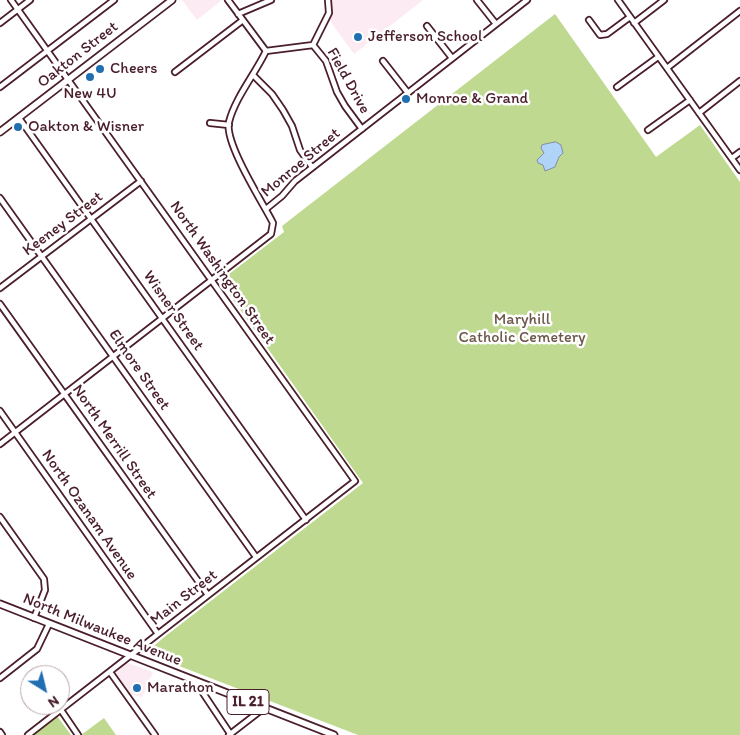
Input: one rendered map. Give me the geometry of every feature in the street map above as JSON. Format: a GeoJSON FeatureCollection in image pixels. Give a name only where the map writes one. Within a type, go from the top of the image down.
{"type":"FeatureCollection","features":[{"type":"Feature","properties":{"kind":"main road","name":"Oakton Street"},"geometry":{"type":"LineString","coordinates":[[0,132],[172,0]]}},
{"type":"Feature","properties":{"kind":"main road","name":"North Milwaukee Avenue"},"geometry":{"type":"LineString","coordinates":[[0,604],[334,735]]}},
{"type":"Feature","properties":{"kind":"street","name":"North Washington Street"},"geometry":{"type":"LineString","coordinates":[[11,0],[355,481]]}},
{"type":"Feature","properties":{"kind":"street"},"geometry":{"type":"LineString","coordinates":[[0,23],[30,0]]}},
{"type":"Feature","properties":{"kind":"street"},"geometry":{"type":"LineString","coordinates":[[0,87],[114,0]]}},
{"type":"Feature","properties":{"kind":"street"},"geometry":{"type":"LineString","coordinates":[[228,0],[266,50]]}},
{"type":"Feature","properties":{"kind":"street"},"geometry":{"type":"LineString","coordinates":[[238,14],[271,0]]}},
{"type":"Feature","properties":{"kind":"street"},"geometry":{"type":"LineString","coordinates":[[266,50],[313,45],[329,13],[328,0]]}},
{"type":"Feature","properties":{"kind":"street"},"geometry":{"type":"LineString","coordinates":[[477,0],[496,24]]}},
{"type":"Feature","properties":{"kind":"street","name":"Monroe Street"},"geometry":{"type":"LineString","coordinates":[[0,444],[271,234],[273,224],[266,209],[279,199],[295,180],[527,0]]}},
{"type":"Feature","properties":{"kind":"street"},"geometry":{"type":"LineString","coordinates":[[618,0],[740,170]]}},
{"type":"Feature","properties":{"kind":"street"},"geometry":{"type":"LineString","coordinates":[[634,23],[664,0]]}},
{"type":"Feature","properties":{"kind":"street"},"geometry":{"type":"LineString","coordinates":[[666,68],[740,11]]}},
{"type":"Feature","properties":{"kind":"street"},"geometry":{"type":"LineString","coordinates":[[588,20],[598,33],[603,35],[630,17]]}},
{"type":"Feature","properties":{"kind":"street"},"geometry":{"type":"LineString","coordinates":[[175,72],[243,20]]}},
{"type":"Feature","properties":{"kind":"street"},"geometry":{"type":"LineString","coordinates":[[428,26],[452,58]]}},
{"type":"Feature","properties":{"kind":"street","name":"Field Drive"},"geometry":{"type":"LineString","coordinates":[[313,45],[326,61],[345,106],[362,128]]}},
{"type":"Feature","properties":{"kind":"street"},"geometry":{"type":"LineString","coordinates":[[266,50],[254,75],[234,108],[229,125],[235,152],[266,209]]}},
{"type":"Feature","properties":{"kind":"street"},"geometry":{"type":"LineString","coordinates":[[617,87],[658,57]]}},
{"type":"Feature","properties":{"kind":"street"},"geometry":{"type":"LineString","coordinates":[[383,61],[408,93]]}},
{"type":"Feature","properties":{"kind":"street"},"geometry":{"type":"LineString","coordinates":[[254,75],[278,102],[288,118],[300,150],[312,167]]}},
{"type":"Feature","properties":{"kind":"street"},"geometry":{"type":"LineString","coordinates":[[699,113],[740,81]]}},
{"type":"Feature","properties":{"kind":"street"},"geometry":{"type":"LineString","coordinates":[[648,130],[690,100]]}},
{"type":"Feature","properties":{"kind":"street","name":"Wisner Street"},"geometry":{"type":"LineString","coordinates":[[19,118],[306,520]]}},
{"type":"Feature","properties":{"kind":"street"},"geometry":{"type":"LineString","coordinates":[[210,123],[229,125]]}},
{"type":"Feature","properties":{"kind":"street"},"geometry":{"type":"LineString","coordinates":[[732,158],[740,152]]}},
{"type":"Feature","properties":{"kind":"street","name":"Keeney Street"},"geometry":{"type":"LineString","coordinates":[[0,288],[141,181]]}},
{"type":"Feature","properties":{"kind":"street","name":"Elmore Street"},"geometry":{"type":"LineString","coordinates":[[0,198],[256,557]]}},
{"type":"Feature","properties":{"kind":"street","name":"North Merrill Street"},"geometry":{"type":"LineString","coordinates":[[0,304],[208,595]]}},
{"type":"Feature","properties":{"kind":"street","name":"North Ozanam Avenue"},"geometry":{"type":"LineString","coordinates":[[0,411],[158,634]]}},
{"type":"Feature","properties":{"kind":"street","name":"Main Street"},"geometry":{"type":"LineString","coordinates":[[70,702],[355,481]]}},
{"type":"Feature","properties":{"kind":"street"},"geometry":{"type":"LineString","coordinates":[[0,517],[44,579],[45,590],[34,618]]}},
{"type":"Feature","properties":{"kind":"street"},"geometry":{"type":"LineString","coordinates":[[0,678],[37,649],[49,624]]}},
{"type":"Feature","properties":{"kind":"street"},"geometry":{"type":"LineString","coordinates":[[110,672],[155,735]]}},
{"type":"Feature","properties":{"kind":"street"},"geometry":{"type":"LineString","coordinates":[[195,681],[230,735],[264,708]]}},
{"type":"Feature","properties":{"kind":"street","name":"Main Street"},"geometry":{"type":"LineString","coordinates":[[28,735],[54,715]]}},
{"type":"Feature","properties":{"kind":"street"},"geometry":{"type":"LineString","coordinates":[[64,715],[78,735]]}},
{"type":"Feature","properties":{"kind":"shaded area"},"geometry":{"type":"Polygon","coordinates":[[[182,0],[222,0],[197,20],[182,0]]]}},
{"type":"Feature","properties":{"kind":"shaded area","name":"Jefferson School"},"geometry":{"type":"Polygon","coordinates":[[[331,0],[423,0],[354,54],[330,21],[331,0]]]}},
{"type":"Feature","properties":{"kind":"shaded area"},"geometry":{"type":"Polygon","coordinates":[[[125,662],[153,672],[142,697],[125,693],[110,673],[125,662]]]}},
{"type":"Feature","properties":{"kind":"green space","name":"Maryhill Catholic Cemetery"},"geometry":{"type":"Polygon","coordinates":[[[555,14],[656,157],[700,125],[740,182],[740,735],[358,735],[148,654],[148,651],[163,638],[363,483],[220,281],[284,232],[282,226],[555,14]]]}},
{"type":"Feature","properties":{"kind":"green space"},"geometry":{"type":"Polygon","coordinates":[[[57,716],[71,735],[33,735],[57,716]]]}},
{"type":"Feature","properties":{"kind":"green space"},"geometry":{"type":"Polygon","coordinates":[[[104,718],[116,735],[81,735],[104,718]]]}},
{"type":"Feature","properties":{"kind":"water"},"geometry":{"type":"Polygon","coordinates":[[[556,142],[561,145],[563,153],[555,167],[545,171],[543,165],[538,163],[537,160],[544,153],[541,148],[542,145],[556,142]]]}},
{"type":"Feature","properties":{"kind":"place","name":"Jefferson School"},"geometry":{"type":"Point","coordinates":[358,37]}},
{"type":"Feature","properties":{"kind":"place","name":"Cheers"},"geometry":{"type":"Point","coordinates":[100,69]}},
{"type":"Feature","properties":{"kind":"place","name":"New 4U"},"geometry":{"type":"Point","coordinates":[90,77]}},
{"type":"Feature","properties":{"kind":"place","name":"Monroe & Grand"},"geometry":{"type":"Point","coordinates":[406,99]}},
{"type":"Feature","properties":{"kind":"place","name":"Oakton & Wisner"},"geometry":{"type":"Point","coordinates":[18,127]}},
{"type":"Feature","properties":{"kind":"place","name":"Marathon"},"geometry":{"type":"Point","coordinates":[137,688]}}]}
